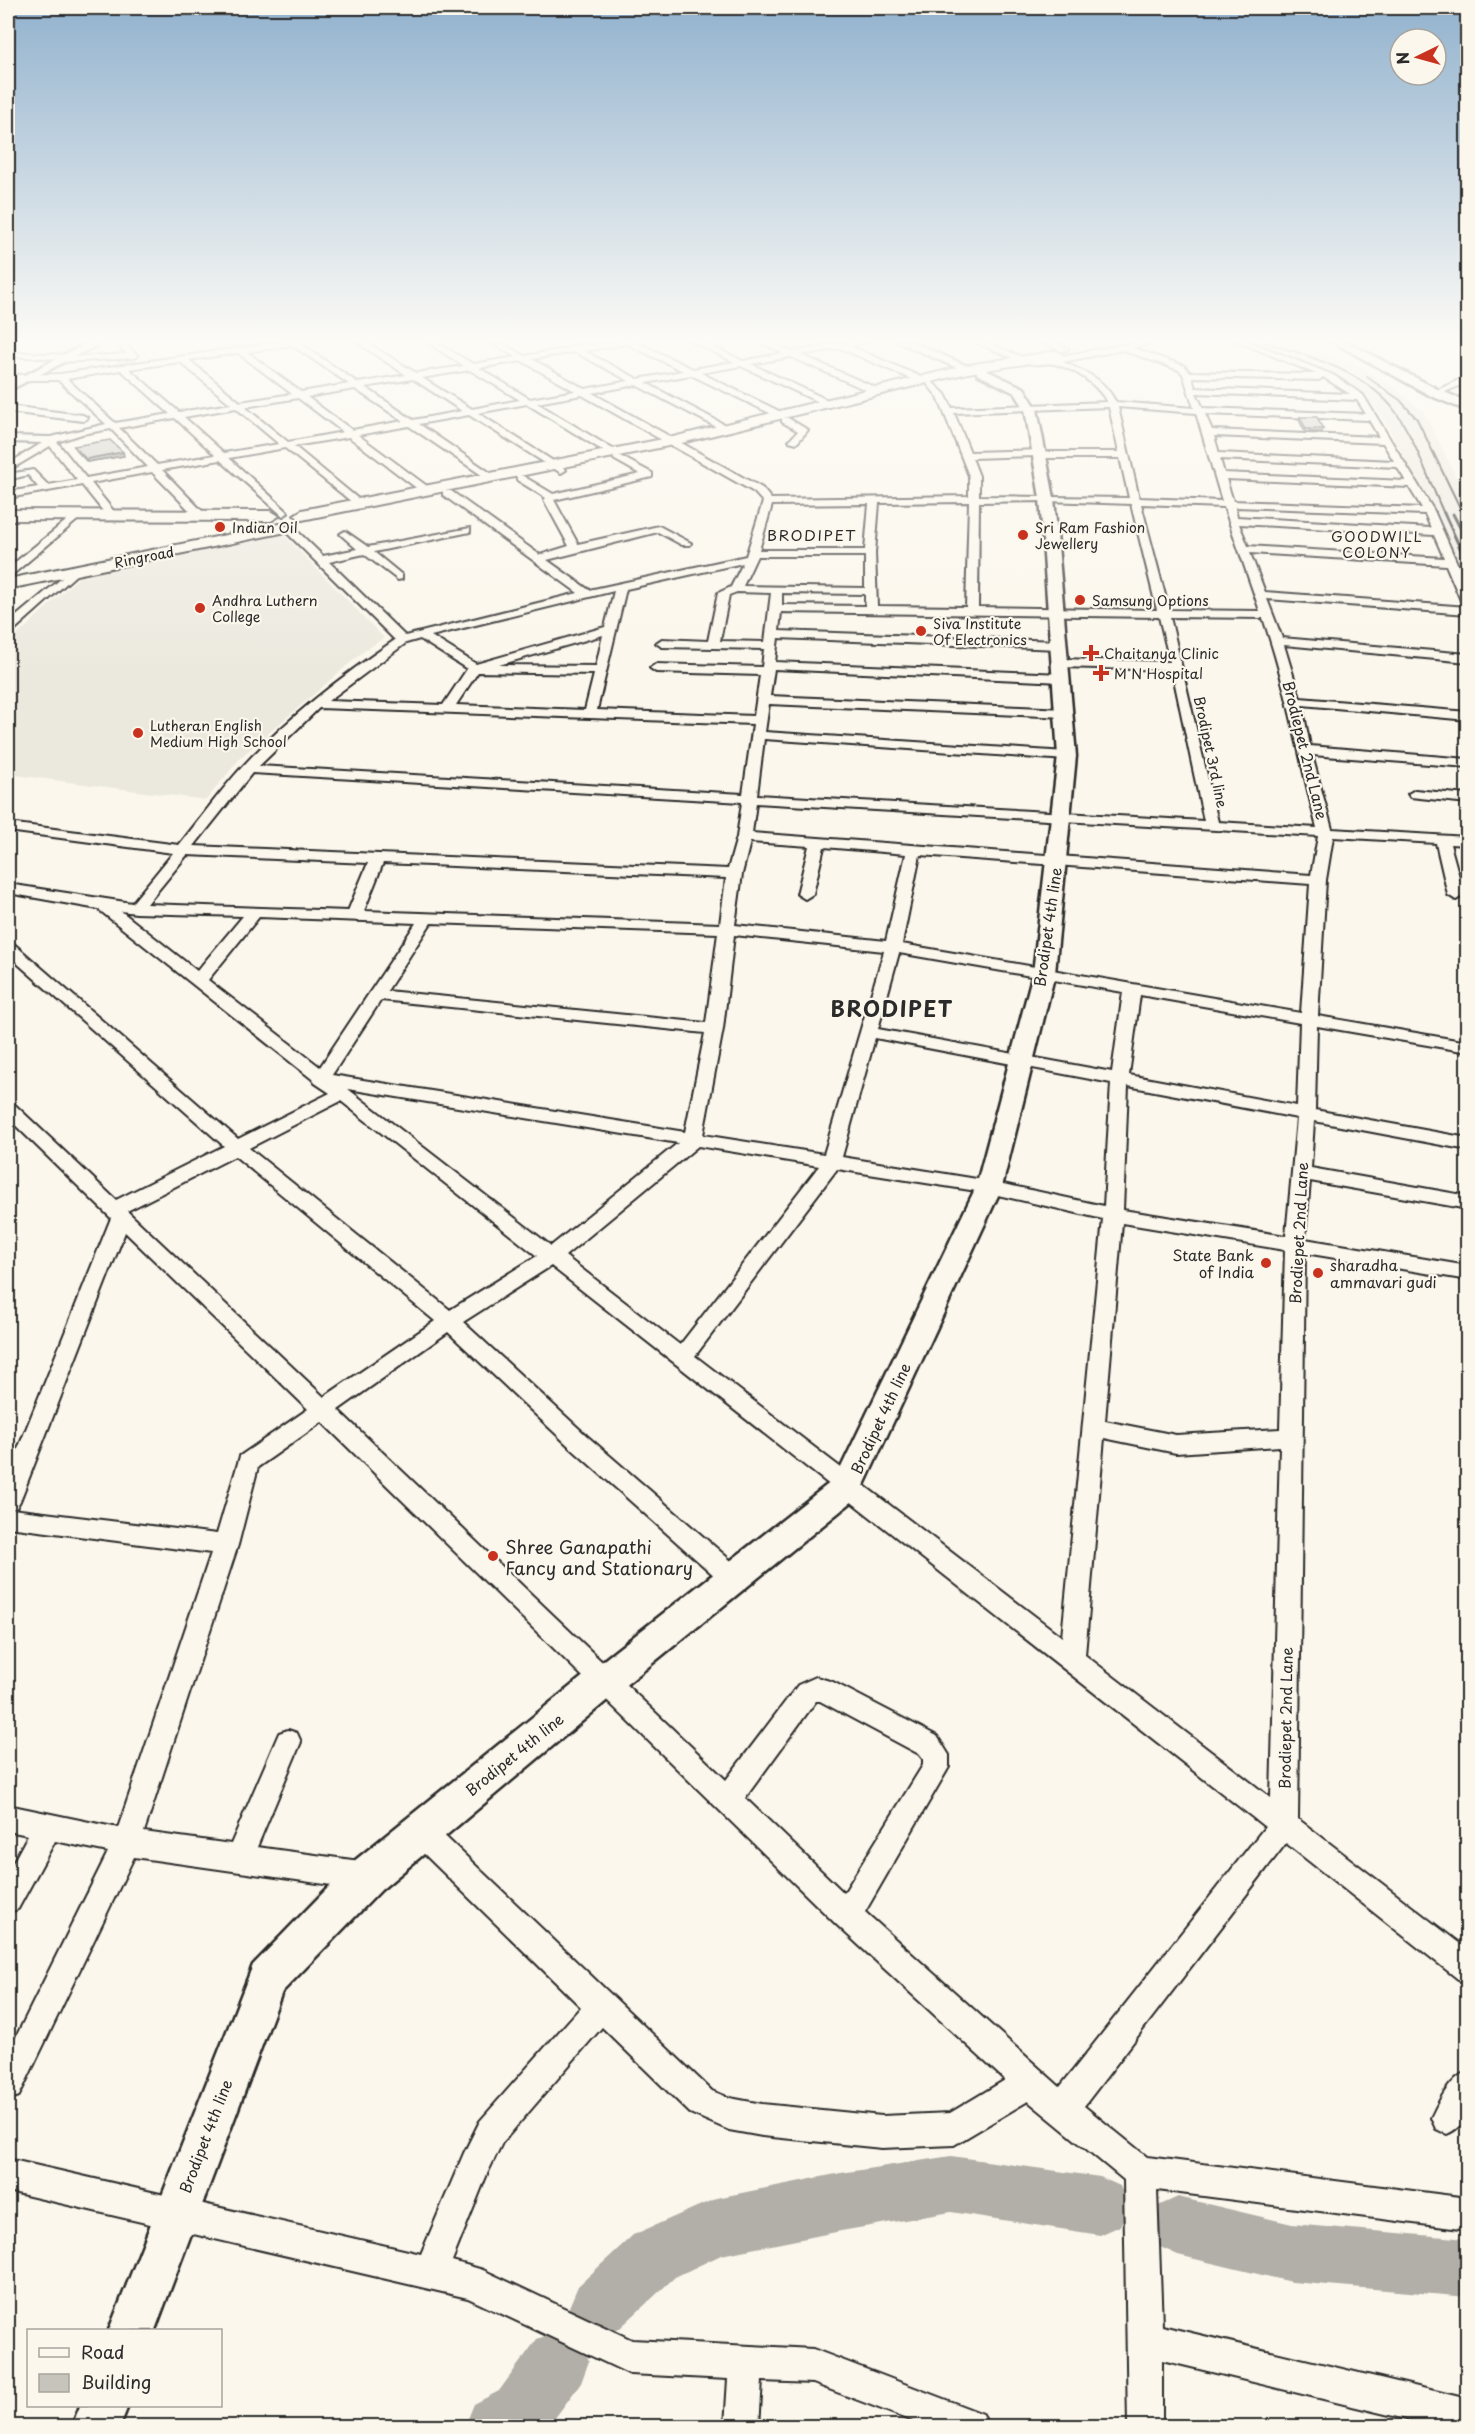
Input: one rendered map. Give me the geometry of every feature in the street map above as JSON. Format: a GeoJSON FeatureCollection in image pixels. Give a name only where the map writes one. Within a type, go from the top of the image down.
{"type":"FeatureCollection","features":[{"type":"Feature","properties":{"kind":"main road"},"geometry":{"type":"LineString","coordinates":[[8,515],[275,522],[447,493],[616,455]]}},
{"type":"Feature","properties":{"kind":"main road"},"geometry":{"type":"LineString","coordinates":[[303,519],[358,504],[557,468]]}},
{"type":"Feature","properties":{"kind":"main road"},"geometry":{"type":"LineString","coordinates":[[8,520],[74,518],[111,514],[199,514],[275,522]]}},
{"type":"Feature","properties":{"kind":"main road","name":"Ringroad"},"geometry":{"type":"LineString","coordinates":[[8,584],[74,571],[275,522]]}},
{"type":"Feature","properties":{"kind":"main road","name":"Ringroad"},"geometry":{"type":"LineString","coordinates":[[8,574],[275,522]]}},
{"type":"Feature","properties":{"kind":"street"},"geometry":{"type":"LineString","coordinates":[[8,468],[29,455]]}},
{"type":"Feature","properties":{"kind":"street"},"geometry":{"type":"LineString","coordinates":[[69,455],[84,481],[111,514]]}},
{"type":"Feature","properties":{"kind":"street"},"geometry":{"type":"LineString","coordinates":[[141,455],[199,514]]}},
{"type":"Feature","properties":{"kind":"street"},"geometry":{"type":"LineString","coordinates":[[8,495],[230,455]]}},
{"type":"Feature","properties":{"kind":"street"},"geometry":{"type":"LineString","coordinates":[[299,455],[358,504]]}},
{"type":"Feature","properties":{"kind":"street"},"geometry":{"type":"LineString","coordinates":[[377,455],[427,491]]}},
{"type":"Feature","properties":{"kind":"street"},"geometry":{"type":"LineString","coordinates":[[458,455],[492,478]]}},
{"type":"Feature","properties":{"kind":"street"},"geometry":{"type":"LineString","coordinates":[[536,455],[557,468]]}},
{"type":"Feature","properties":{"kind":"street"},"geometry":{"type":"LineString","coordinates":[[520,478],[552,497],[650,475],[616,455]]}},
{"type":"Feature","properties":{"kind":"street"},"geometry":{"type":"LineString","coordinates":[[697,455],[759,490],[768,502]]}},
{"type":"Feature","properties":{"kind":"street"},"geometry":{"type":"LineString","coordinates":[[972,609],[974,476],[967,455],[998,455]]}},
{"type":"Feature","properties":{"kind":"street","name":"Brodipet 4th line"},"geometry":{"type":"LineString","coordinates":[[133,2329],[174,2215],[267,1979],[367,1876],[420,1831],[848,1486],[988,1187],[1044,973],[1067,756],[1047,498],[1041,455]]}},
{"type":"Feature","properties":{"kind":"street"},"geometry":{"type":"LineString","coordinates":[[1090,455],[1125,455]]}},
{"type":"Feature","properties":{"kind":"street","name":"Brodipet 3rd line"},"geometry":{"type":"LineString","coordinates":[[1125,455],[1162,614],[1177,666],[1212,826]]}},
{"type":"Feature","properties":{"kind":"street"},"geometry":{"type":"LineString","coordinates":[[1396,455],[1429,511],[1467,603]]}},
{"type":"Feature","properties":{"kind":"street"},"geometry":{"type":"LineString","coordinates":[[221,456],[275,522],[321,560],[402,640]]}},
{"type":"Feature","properties":{"kind":"street"},"geometry":{"type":"LineString","coordinates":[[1213,456],[1401,464]]}},
{"type":"Feature","properties":{"kind":"street","name":"Brodiepet 2nd Lane"},"geometry":{"type":"LineString","coordinates":[[1213,456],[1230,512],[1277,641],[1295,701],[1304,750],[1326,832],[1318,880],[1306,1113],[1295,1244],[1284,1824]]}},
{"type":"Feature","properties":{"kind":"street"},"geometry":{"type":"LineString","coordinates":[[8,477],[30,472],[45,488]]}},
{"type":"Feature","properties":{"kind":"street"},"geometry":{"type":"LineString","coordinates":[[1219,476],[1414,484]]}},
{"type":"Feature","properties":{"kind":"street"},"geometry":{"type":"LineString","coordinates":[[447,493],[587,594]]}},
{"type":"Feature","properties":{"kind":"street"},"geometry":{"type":"LineString","coordinates":[[552,497],[549,500],[575,548]]}},
{"type":"Feature","properties":{"kind":"street"},"geometry":{"type":"LineString","coordinates":[[768,502],[973,498],[1135,501],[1438,532]]}},
{"type":"Feature","properties":{"kind":"street"},"geometry":{"type":"LineString","coordinates":[[871,608],[870,553],[874,499]]}},
{"type":"Feature","properties":{"kind":"street"},"geometry":{"type":"LineString","coordinates":[[736,589],[752,556],[768,502]]}},
{"type":"Feature","properties":{"kind":"street"},"geometry":{"type":"LineString","coordinates":[[1230,512],[1429,511]]}},
{"type":"Feature","properties":{"kind":"street"},"geometry":{"type":"LineString","coordinates":[[8,574],[74,518]]}},
{"type":"Feature","properties":{"kind":"street"},"geometry":{"type":"LineString","coordinates":[[538,559],[659,529],[686,543]]}},
{"type":"Feature","properties":{"kind":"street"},"geometry":{"type":"LineString","coordinates":[[321,560],[466,530]]}},
{"type":"Feature","properties":{"kind":"street"},"geometry":{"type":"LineString","coordinates":[[345,534],[398,577]]}},
{"type":"Feature","properties":{"kind":"street"},"geometry":{"type":"LineString","coordinates":[[1244,549],[1450,562]]}},
{"type":"Feature","properties":{"kind":"street"},"geometry":{"type":"LineString","coordinates":[[136,908],[248,769],[316,704],[357,671],[402,640],[752,556],[870,553]]}},
{"type":"Feature","properties":{"kind":"street"},"geometry":{"type":"LineString","coordinates":[[8,629],[74,571]]}},
{"type":"Feature","properties":{"kind":"street"},"geometry":{"type":"LineString","coordinates":[[590,714],[621,587]]}},
{"type":"Feature","properties":{"kind":"street"},"geometry":{"type":"LineString","coordinates":[[713,644],[724,593],[736,589],[777,599],[871,608],[1268,615]]}},
{"type":"Feature","properties":{"kind":"street"},"geometry":{"type":"LineString","coordinates":[[777,599],[869,591]]}},
{"type":"Feature","properties":{"kind":"street"},"geometry":{"type":"LineString","coordinates":[[1260,595],[1467,611]]}},
{"type":"Feature","properties":{"kind":"street"},"geometry":{"type":"LineString","coordinates":[[8,2085],[127,1843],[226,1545],[248,1462],[449,1321],[552,1256],[693,1140],[714,1029],[734,874],[744,837],[777,599]]}},
{"type":"Feature","properties":{"kind":"street"},"geometry":{"type":"LineString","coordinates":[[447,709],[474,668],[612,629]]}},
{"type":"Feature","properties":{"kind":"street"},"geometry":{"type":"LineString","coordinates":[[421,635],[474,668],[602,670]]}},
{"type":"Feature","properties":{"kind":"street"},"geometry":{"type":"LineString","coordinates":[[1277,641],[1467,658]]}},
{"type":"Feature","properties":{"kind":"street"},"geometry":{"type":"LineString","coordinates":[[662,643],[713,644],[769,654],[1177,666]]}},
{"type":"Feature","properties":{"kind":"street"},"geometry":{"type":"LineString","coordinates":[[657,668],[769,654],[1061,662]]}},
{"type":"Feature","properties":{"kind":"street"},"geometry":{"type":"LineString","coordinates":[[1295,701],[1467,716]]}},
{"type":"Feature","properties":{"kind":"street"},"geometry":{"type":"LineString","coordinates":[[316,704],[760,719],[1065,713]]}},
{"type":"Feature","properties":{"kind":"street"},"geometry":{"type":"LineString","coordinates":[[760,719],[1067,756]]}},
{"type":"Feature","properties":{"kind":"street"},"geometry":{"type":"LineString","coordinates":[[1304,750],[1467,763]]}},
{"type":"Feature","properties":{"kind":"street"},"geometry":{"type":"LineString","coordinates":[[248,769],[1467,841]]}},
{"type":"Feature","properties":{"kind":"street"},"geometry":{"type":"LineString","coordinates":[[1415,794],[1467,799]]}},
{"type":"Feature","properties":{"kind":"street"},"geometry":{"type":"LineString","coordinates":[[8,827],[183,850],[734,874]]}},
{"type":"Feature","properties":{"kind":"street"},"geometry":{"type":"LineString","coordinates":[[744,837],[1318,880]]}},
{"type":"Feature","properties":{"kind":"street"},"geometry":{"type":"LineString","coordinates":[[1442,840],[1456,895]]}},
{"type":"Feature","properties":{"kind":"street"},"geometry":{"type":"LineString","coordinates":[[805,894],[817,844]]}},
{"type":"Feature","properties":{"kind":"street"},"geometry":{"type":"LineString","coordinates":[[683,1357],[831,1163],[893,947],[914,849]]}},
{"type":"Feature","properties":{"kind":"street"},"geometry":{"type":"LineString","coordinates":[[354,916],[377,859]]}},
{"type":"Feature","properties":{"kind":"street"},"geometry":{"type":"LineString","coordinates":[[8,889],[103,905],[136,908],[726,929],[893,947],[1467,1047]]}},
{"type":"Feature","properties":{"kind":"street"},"geometry":{"type":"LineString","coordinates":[[103,905],[321,1079],[683,1357],[1467,1969]]}},
{"type":"Feature","properties":{"kind":"street"},"geometry":{"type":"LineString","coordinates":[[198,981],[254,913]]}},
{"type":"Feature","properties":{"kind":"street"},"geometry":{"type":"LineString","coordinates":[[321,1079],[427,918]]}},
{"type":"Feature","properties":{"kind":"street"},"geometry":{"type":"LineString","coordinates":[[8,947],[236,1148],[449,1321],[579,1442],[735,1579]]}},
{"type":"Feature","properties":{"kind":"street"},"geometry":{"type":"LineString","coordinates":[[1072,1661],[1113,1215],[1120,1077],[1132,989]]}},
{"type":"Feature","properties":{"kind":"street"},"geometry":{"type":"LineString","coordinates":[[377,994],[714,1029]]}},
{"type":"Feature","properties":{"kind":"street"},"geometry":{"type":"LineString","coordinates":[[869,1032],[1120,1077],[1467,1144]]}},
{"type":"Feature","properties":{"kind":"street"},"geometry":{"type":"LineString","coordinates":[[321,1079],[988,1187],[1113,1215],[1467,1273]]}},
{"type":"Feature","properties":{"kind":"street"},"geometry":{"type":"LineString","coordinates":[[8,1501],[117,1213],[236,1148],[342,1095]]}},
{"type":"Feature","properties":{"kind":"street"},"geometry":{"type":"LineString","coordinates":[[8,1108],[847,1915],[1030,2082],[1140,2172],[1467,2214]]}},
{"type":"Feature","properties":{"kind":"street"},"geometry":{"type":"LineString","coordinates":[[1301,1173],[1467,1203]]}},
{"type":"Feature","properties":{"kind":"street"},"geometry":{"type":"LineString","coordinates":[[1093,1427],[1176,1444],[1290,1437]]}},
{"type":"Feature","properties":{"kind":"street"},"geometry":{"type":"LineString","coordinates":[[8,1518],[226,1545]]}},
{"type":"Feature","properties":{"kind":"street"},"geometry":{"type":"LineString","coordinates":[[728,1799],[807,1693],[816,1689],[824,1690],[928,1745],[936,1755],[936,1767],[847,1915]]}},
{"type":"Feature","properties":{"kind":"street"},"geometry":{"type":"LineString","coordinates":[[239,1857],[288,1742]]}},
{"type":"Feature","properties":{"kind":"street"},"geometry":{"type":"LineString","coordinates":[[8,1818],[127,1843],[367,1876]]}},
{"type":"Feature","properties":{"kind":"street"},"geometry":{"type":"LineString","coordinates":[[1062,2110],[1284,1824]]}},
{"type":"Feature","properties":{"kind":"street"},"geometry":{"type":"LineString","coordinates":[[8,1899],[48,1826]]}},
{"type":"Feature","properties":{"kind":"street"},"geometry":{"type":"LineString","coordinates":[[420,1831],[701,2102],[729,2114],[762,2120],[882,2132],[954,2129],[1030,2082]]}},
{"type":"Feature","properties":{"kind":"street"},"geometry":{"type":"LineString","coordinates":[[430,2273],[475,2164],[491,2132],[602,2005]]}},
{"type":"Feature","properties":{"kind":"street"},"geometry":{"type":"LineString","coordinates":[[1447,2118],[1467,2086]]}},
{"type":"Feature","properties":{"kind":"street"},"geometry":{"type":"LineString","coordinates":[[1140,2172],[1145,2427]]}},
{"type":"Feature","properties":{"kind":"street"},"geometry":{"type":"LineString","coordinates":[[8,2175],[471,2282],[630,2357],[813,2366],[971,2427]]}},
{"type":"Feature","properties":{"kind":"street"},"geometry":{"type":"LineString","coordinates":[[1145,2339],[1467,2417]]}},
{"type":"Feature","properties":{"kind":"street"},"geometry":{"type":"LineString","coordinates":[[742,2427],[746,2363]]}},
{"type":"Feature","properties":{"kind":"street"},"geometry":{"type":"LineString","coordinates":[[96,2427],[104,2407]]}},
{"type":"Feature","properties":{"kind":"shaded area"},"geometry":{"type":"Polygon","coordinates":[[[1403,455],[1445,455],[1467,499],[1467,585],[1403,455]]]}},
{"type":"Feature","properties":{"kind":"shaded area"},"geometry":{"type":"Polygon","coordinates":[[[280,531],[384,638],[364,651],[241,757],[206,800],[8,774],[8,644],[79,577],[280,531]]]}},
{"type":"Feature","properties":{"kind":"building"},"geometry":{"type":"Polygon","coordinates":[[[82,455],[109,455],[86,459],[82,455]]]}},
{"type":"Feature","properties":{"kind":"waterway"},"geometry":{"type":"LineString","coordinates":[[599,2307],[654,2256],[717,2227],[841,2202],[951,2184],[1100,2206]]}},
{"type":"Feature","properties":{"kind":"waterway"},"geometry":{"type":"LineString","coordinates":[[1178,2226],[1292,2253],[1468,2268]]}},
{"type":"Feature","properties":{"kind":"waterway"},"geometry":{"type":"LineString","coordinates":[[496,2426],[521,2413],[559,2361]]}},
{"type":"Feature","properties":{"kind":"railway"},"geometry":{"type":"LineString","coordinates":[[1419,455],[1444,514]]}},
{"type":"Feature","properties":{"kind":"railway"},"geometry":{"type":"LineString","coordinates":[[1434,455],[1463,514]]}},
{"type":"Feature","properties":{"kind":"railway"},"geometry":{"type":"LineString","coordinates":[[1444,513],[1468,565]]}},
{"type":"Feature","properties":{"kind":"railway"},"geometry":{"type":"LineString","coordinates":[[1463,513],[1467,522]]}},
{"type":"Feature","properties":{"kind":"railway"},"geometry":{"type":"LineString","coordinates":[[1453,514],[1468,543]]}},
{"type":"Feature","properties":{"kind":"place","name":"Indian Oil"},"geometry":{"type":"Point","coordinates":[220,527]}},
{"type":"Feature","properties":{"kind":"place","name":"Sri Ram Fashion Jewellery"},"geometry":{"type":"Point","coordinates":[1023,535]}},
{"type":"Feature","properties":{"kind":"place","name":"Samsung Options"},"geometry":{"type":"Point","coordinates":[1080,600]}},
{"type":"Feature","properties":{"kind":"place","name":"Andhra Luthern College"},"geometry":{"type":"Point","coordinates":[200,608]}},
{"type":"Feature","properties":{"kind":"place","name":"Siva Institute Of Electronics"},"geometry":{"type":"Point","coordinates":[921,631]}},
{"type":"Feature","properties":{"kind":"place","name":"Chaitanya Clinic"},"geometry":{"type":"Point","coordinates":[1091,653]}},
{"type":"Feature","properties":{"kind":"place","name":"M N Hospital"},"geometry":{"type":"Point","coordinates":[1101,673]}},
{"type":"Feature","properties":{"kind":"place","name":"Lutheran English Medium High School"},"geometry":{"type":"Point","coordinates":[138,733]}},
{"type":"Feature","properties":{"kind":"place","name":"State Bank of India"},"geometry":{"type":"Point","coordinates":[1266,1263]}},
{"type":"Feature","properties":{"kind":"place","name":"sharadha ammavari gudi"},"geometry":{"type":"Point","coordinates":[1318,1273]}},
{"type":"Feature","properties":{"kind":"place","name":"Shree Ganapathi Fancy and Stationary"},"geometry":{"type":"Point","coordinates":[493,1556]}},
{"type":"Feature","properties":{"kind":"district","name":"BRODIPET"},"geometry":{"type":"Point","coordinates":[812,534]}},
{"type":"Feature","properties":{"kind":"district","name":"GOODWILL COLONY"},"geometry":{"type":"Point","coordinates":[1377,544]}},
{"type":"Feature","properties":{"kind":"district","name":"BRODIPET"},"geometry":{"type":"Point","coordinates":[892,1008]}}]}
